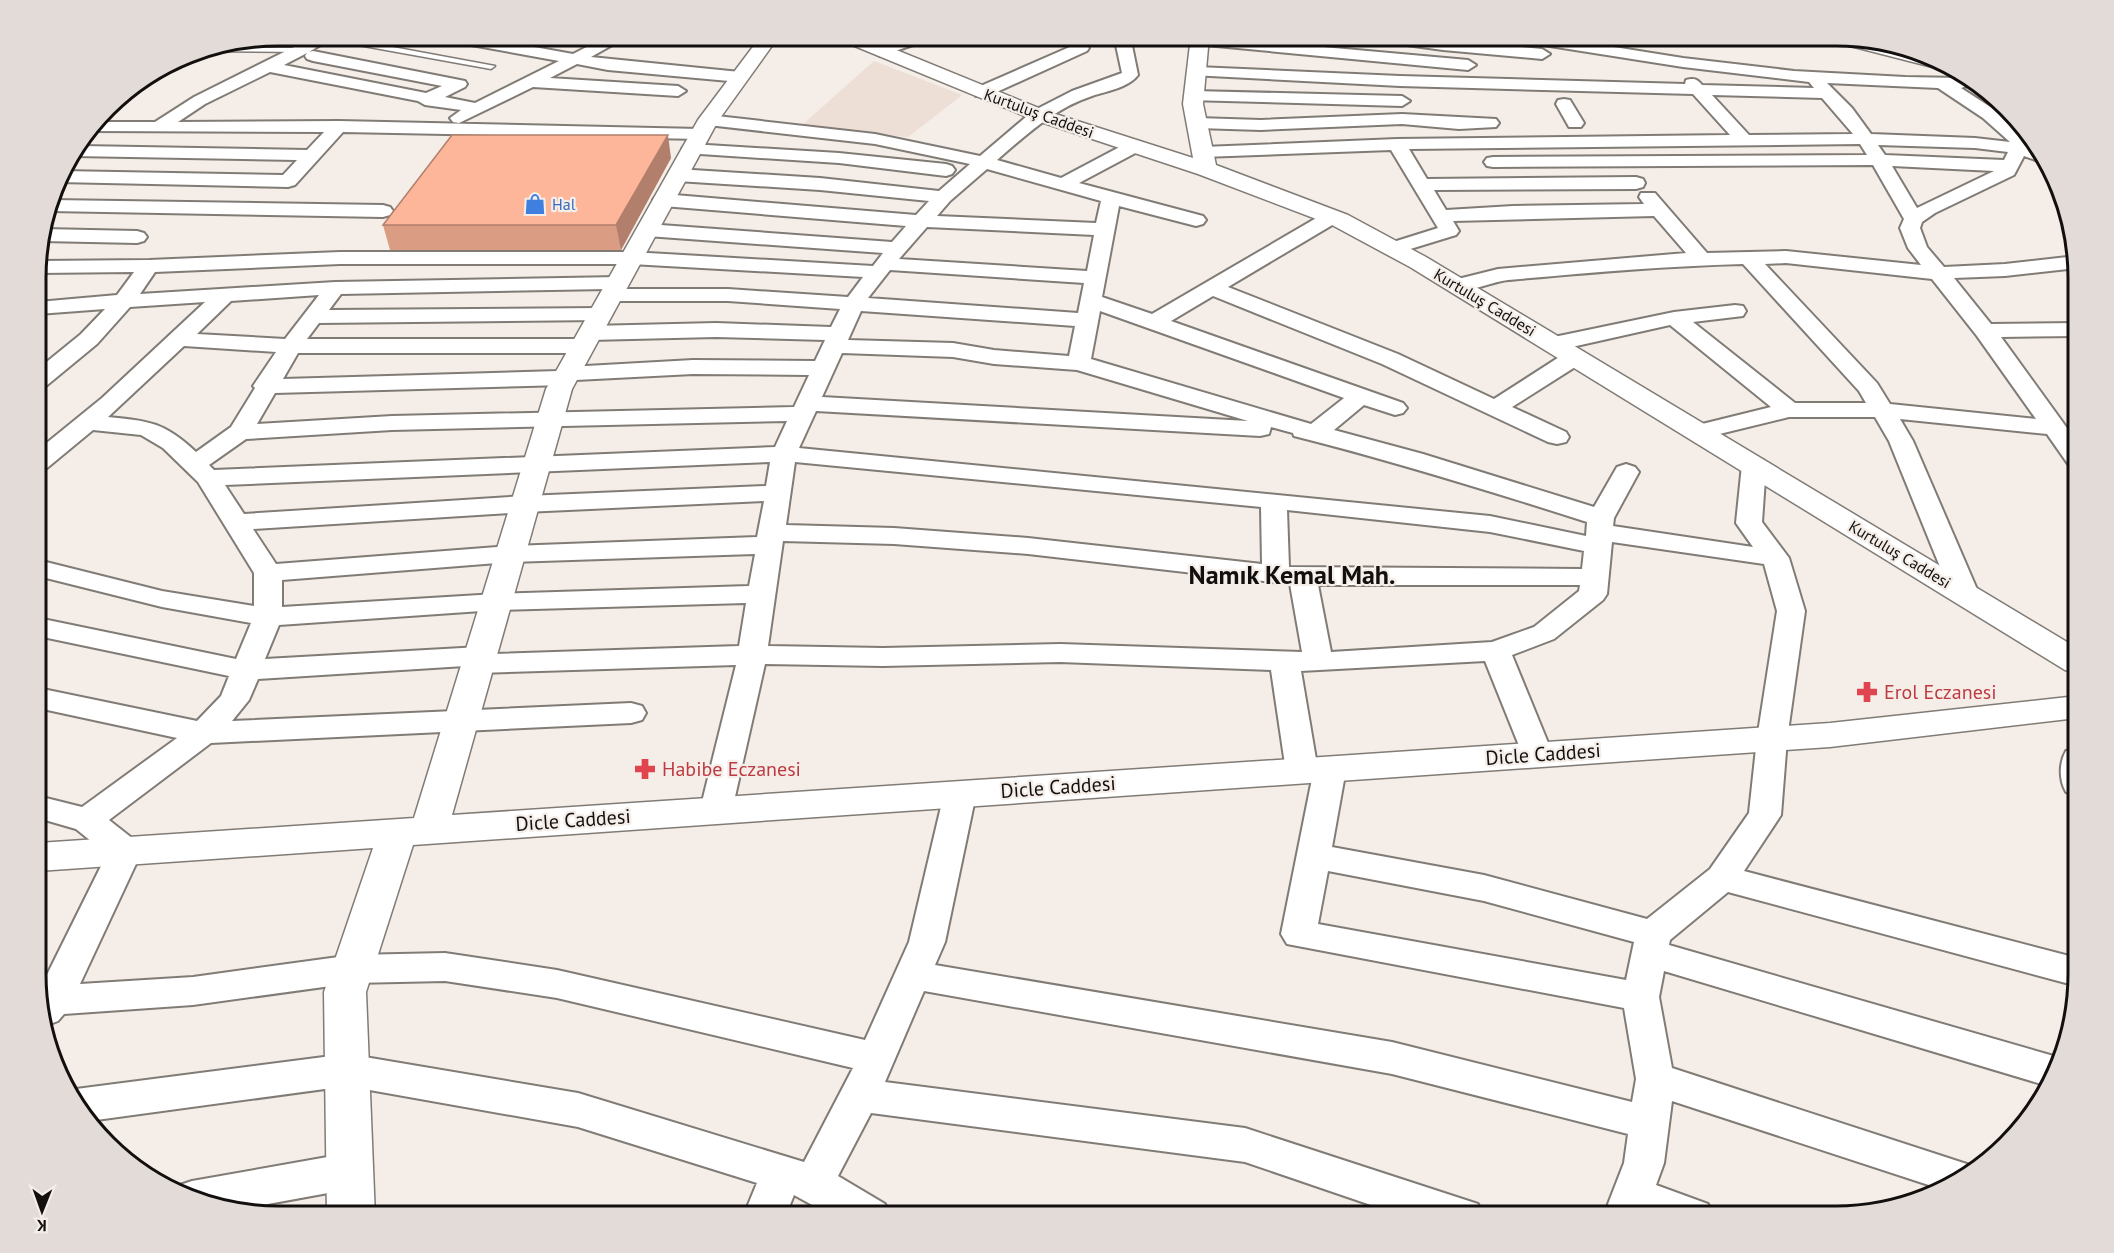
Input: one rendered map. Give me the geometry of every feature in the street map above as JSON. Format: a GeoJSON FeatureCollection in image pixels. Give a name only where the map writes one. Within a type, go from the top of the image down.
{"type":"FeatureCollection","features":[{"type":"Feature","properties":{"kind":"main road"},"geometry":{"type":"LineString","coordinates":[[351,1207],[345,992],[353,969],[460,722],[560,389],[700,134],[718,88],[760,46]]}},
{"type":"Feature","properties":{"kind":"main road","name":"Kurtuluş Caddesi"},"geometry":{"type":"LineString","coordinates":[[869,46],[1039,115],[1135,146],[1204,160],[1332,217],[1394,248],[2068,656]]}},
{"type":"Feature","properties":{"kind":"main road"},"geometry":{"type":"LineString","coordinates":[[1199,46],[1194,96],[1204,160]]}},
{"type":"Feature","properties":{"kind":"main road"},"geometry":{"type":"LineString","coordinates":[[1872,49],[1944,74]]}},
{"type":"Feature","properties":{"kind":"main road","name":"Dicle Caddesi"},"geometry":{"type":"LineString","coordinates":[[46,856],[1830,735],[2068,708]]}},
{"type":"Feature","properties":{"kind":"street"},"geometry":{"type":"LineString","coordinates":[[159,127],[206,96],[271,67],[310,46]]}},
{"type":"Feature","properties":{"kind":"street"},"geometry":{"type":"LineString","coordinates":[[501,46],[574,60],[643,69],[718,88]]}},
{"type":"Feature","properties":{"kind":"street"},"geometry":{"type":"LineString","coordinates":[[440,128],[475,108],[601,46]]}},
{"type":"Feature","properties":{"kind":"street"},"geometry":{"type":"LineString","coordinates":[[880,51],[895,46]]}},
{"type":"Feature","properties":{"kind":"street"},"geometry":{"type":"LineString","coordinates":[[982,92],[1081,48],[1080,46]]}},
{"type":"Feature","properties":{"kind":"street"},"geometry":{"type":"LineString","coordinates":[[716,810],[752,655],[784,454],[853,304],[921,221],[944,197],[1039,115],[1077,95],[1121,81],[1130,75],[1124,46]]}},
{"type":"Feature","properties":{"kind":"street"},"geometry":{"type":"LineString","coordinates":[[1289,75],[1295,46]]}},
{"type":"Feature","properties":{"kind":"street"},"geometry":{"type":"LineString","coordinates":[[1321,46],[1488,66]]}},
{"type":"Feature","properties":{"kind":"street"},"geometry":{"type":"LineString","coordinates":[[1479,46],[1552,58],[1711,105]]}},
{"type":"Feature","properties":{"kind":"street"},"geometry":{"type":"LineString","coordinates":[[1533,46],[1552,58]]}},
{"type":"Feature","properties":{"kind":"street"},"geometry":{"type":"LineString","coordinates":[[299,52],[459,84],[425,100]]}},
{"type":"Feature","properties":{"kind":"street"},"geometry":{"type":"LineString","coordinates":[[1522,68],[1552,58]]}},
{"type":"Feature","properties":{"kind":"street"},"geometry":{"type":"LineString","coordinates":[[1197,72],[1289,75],[1552,58],[1682,62],[1821,86],[1866,139],[1914,219]]}},
{"type":"Feature","properties":{"kind":"street"},"geometry":{"type":"LineString","coordinates":[[1682,62],[1711,105],[1743,139]]}},
{"type":"Feature","properties":{"kind":"street"},"geometry":{"type":"LineString","coordinates":[[271,67],[425,100],[475,108]]}},
{"type":"Feature","properties":{"kind":"street"},"geometry":{"type":"LineString","coordinates":[[1632,104],[1711,105],[1821,86],[1945,74]]}},
{"type":"Feature","properties":{"kind":"street"},"geometry":{"type":"LineString","coordinates":[[1946,75],[1989,114],[2021,149]]}},
{"type":"Feature","properties":{"kind":"street"},"geometry":{"type":"LineString","coordinates":[[531,82],[718,88]]}},
{"type":"Feature","properties":{"kind":"street"},"geometry":{"type":"LineString","coordinates":[[1194,96],[1423,102]]}},
{"type":"Feature","properties":{"kind":"street"},"geometry":{"type":"LineString","coordinates":[[1552,123],[1581,122],[1558,104],[1584,105]]}},
{"type":"Feature","properties":{"kind":"street"},"geometry":{"type":"LineString","coordinates":[[1796,109],[1842,109]]}},
{"type":"Feature","properties":{"kind":"street"},"geometry":{"type":"LineString","coordinates":[[1197,123],[1261,125],[1402,119],[1459,124],[1505,123]]}},
{"type":"Feature","properties":{"kind":"street"},"geometry":{"type":"LineString","coordinates":[[1261,125],[1269,149]]}},
{"type":"Feature","properties":{"kind":"street"},"geometry":{"type":"LineString","coordinates":[[69,177],[288,181],[339,126]]}},
{"type":"Feature","properties":{"kind":"street"},"geometry":{"type":"LineString","coordinates":[[103,127],[339,126],[875,139],[977,167],[1063,184],[1196,220]]}},
{"type":"Feature","properties":{"kind":"street"},"geometry":{"type":"LineString","coordinates":[[700,134],[839,158],[977,167]]}},
{"type":"Feature","properties":{"kind":"street"},"geometry":{"type":"LineString","coordinates":[[1204,160],[1269,149],[1397,144],[1743,139],[1866,139],[1975,143],[2021,149]]}},
{"type":"Feature","properties":{"kind":"street"},"geometry":{"type":"LineString","coordinates":[[1466,143],[1479,162],[1880,160],[2021,149]]}},
{"type":"Feature","properties":{"kind":"street"},"geometry":{"type":"LineString","coordinates":[[1394,248],[1449,231],[1397,144]]}},
{"type":"Feature","properties":{"kind":"street"},"geometry":{"type":"LineString","coordinates":[[1063,184],[1135,146]]}},
{"type":"Feature","properties":{"kind":"street"},"geometry":{"type":"LineString","coordinates":[[2021,149],[2008,171],[1928,209],[1914,219],[1910,228],[1918,248],[1985,331],[2068,446]]}},
{"type":"Feature","properties":{"kind":"street"},"geometry":{"type":"LineString","coordinates":[[85,151],[312,155]]}},
{"type":"Feature","properties":{"kind":"street"},"geometry":{"type":"LineString","coordinates":[[1617,162],[1702,259]]}},
{"type":"Feature","properties":{"kind":"street"},"geometry":{"type":"LineString","coordinates":[[677,175],[820,184],[944,197]]}},
{"type":"Feature","properties":{"kind":"street"},"geometry":{"type":"LineString","coordinates":[[1422,185],[1636,183]]}},
{"type":"Feature","properties":{"kind":"street"},"geometry":{"type":"LineString","coordinates":[[1079,363],[1111,198]]}},
{"type":"Feature","properties":{"kind":"street"},"geometry":{"type":"LineString","coordinates":[[663,200],[921,221],[1105,230]]}},
{"type":"Feature","properties":{"kind":"street"},"geometry":{"type":"LineString","coordinates":[[58,206],[383,211]]}},
{"type":"Feature","properties":{"kind":"street"},"geometry":{"type":"LineString","coordinates":[[1440,216],[1513,212],[1659,210]]}},
{"type":"Feature","properties":{"kind":"street"},"geometry":{"type":"LineString","coordinates":[[1154,322],[1332,217]]}},
{"type":"Feature","properties":{"kind":"street"},"geometry":{"type":"LineString","coordinates":[[647,231],[887,261],[1096,278]]}},
{"type":"Feature","properties":{"kind":"street"},"geometry":{"type":"LineString","coordinates":[[51,235],[137,237]]}},
{"type":"Feature","properties":{"kind":"street"},"geometry":{"type":"LineString","coordinates":[[1457,285],[1498,275],[1564,268],[1702,259],[1786,257],[1937,273],[2005,270],[2067,263]]}},
{"type":"Feature","properties":{"kind":"street"},"geometry":{"type":"LineString","coordinates":[[47,267],[149,266],[340,258],[887,261]]}},
{"type":"Feature","properties":{"kind":"street"},"geometry":{"type":"LineString","coordinates":[[1749,258],[1869,388],[1901,441],[1965,594]]}},
{"type":"Feature","properties":{"kind":"street"},"geometry":{"type":"LineString","coordinates":[[46,374],[89,339],[124,301],[149,266]]}},
{"type":"Feature","properties":{"kind":"street"},"geometry":{"type":"LineString","coordinates":[[201,472],[240,432],[265,386],[291,346],[335,288]]}},
{"type":"Feature","properties":{"kind":"street"},"geometry":{"type":"LineString","coordinates":[[46,307],[335,288],[600,314],[831,349]]}},
{"type":"Feature","properties":{"kind":"street"},"geometry":{"type":"LineString","coordinates":[[1211,288],[1390,359],[1557,437]]}},
{"type":"Feature","properties":{"kind":"street"},"geometry":{"type":"LineString","coordinates":[[46,456],[87,422],[225,295]]}},
{"type":"Feature","properties":{"kind":"street"},"geometry":{"type":"LineString","coordinates":[[178,339],[291,346],[600,314],[728,296],[853,304],[1090,310],[1154,322],[1395,408]]}},
{"type":"Feature","properties":{"kind":"street"},"geometry":{"type":"LineString","coordinates":[[1554,344],[1674,318],[1735,311]]}},
{"type":"Feature","properties":{"kind":"street"},"geometry":{"type":"LineString","coordinates":[[315,316],[600,314]]}},
{"type":"Feature","properties":{"kind":"street"},"geometry":{"type":"LineString","coordinates":[[1674,318],[1789,410]]}},
{"type":"Feature","properties":{"kind":"street"},"geometry":{"type":"LineString","coordinates":[[1985,331],[2068,329]]}},
{"type":"Feature","properties":{"kind":"street"},"geometry":{"type":"LineString","coordinates":[[265,386],[567,376],[693,367],[831,349],[953,350],[994,357],[1079,363],[1414,459],[1599,532]]}},
{"type":"Feature","properties":{"kind":"street"},"geometry":{"type":"LineString","coordinates":[[1496,408],[1575,357]]}},
{"type":"Feature","properties":{"kind":"street"},"geometry":{"type":"LineString","coordinates":[[240,432],[392,423],[804,409],[1316,432],[1360,396]]}},
{"type":"Feature","properties":{"kind":"street"},"geometry":{"type":"LineString","coordinates":[[1699,432],[1789,410],[1883,410],[2055,428]]}},
{"type":"Feature","properties":{"kind":"street"},"geometry":{"type":"LineString","coordinates":[[87,422],[147,428],[172,443],[201,472],[268,573],[268,617],[234,700],[204,733],[87,820]]}},
{"type":"Feature","properties":{"kind":"street"},"geometry":{"type":"LineString","coordinates":[[201,472],[537,466],[784,454],[1490,524],[1599,532],[1776,558]]}},
{"type":"Feature","properties":{"kind":"street"},"geometry":{"type":"LineString","coordinates":[[1628,1206],[1644,1163],[1655,1079],[1641,997],[1651,943],[1722,878],[1765,815],[1772,739],[1791,611],[1776,558],[1749,523],[1754,465]]}},
{"type":"Feature","properties":{"kind":"street"},"geometry":{"type":"LineString","coordinates":[[46,629],[245,670],[479,660],[752,655],[884,657],[1060,653],[1318,662],[1496,651],[1544,633],[1593,594],[1599,532],[1626,472]]}},
{"type":"Feature","properties":{"kind":"street"},"geometry":{"type":"LineString","coordinates":[[236,522],[525,504],[777,494]]}},
{"type":"Feature","properties":{"kind":"street"},"geometry":{"type":"LineString","coordinates":[[1274,501],[1290,576],[1318,662]]}},
{"type":"Feature","properties":{"kind":"street"},"geometry":{"type":"LineString","coordinates":[[268,573],[511,554],[770,539],[894,537],[1028,546],[1290,576],[1594,577]]}},
{"type":"Feature","properties":{"kind":"street"},"geometry":{"type":"LineString","coordinates":[[46,570],[162,599],[268,617],[496,602],[761,594]]}},
{"type":"Feature","properties":{"kind":"street"},"geometry":{"type":"LineString","coordinates":[[1496,651],[1537,755]]}},
{"type":"Feature","properties":{"kind":"street"},"geometry":{"type":"LineString","coordinates":[[1285,662],[1316,770],[1314,856],[1299,934],[1641,997]]}},
{"type":"Feature","properties":{"kind":"street"},"geometry":{"type":"LineString","coordinates":[[46,700],[204,733],[631,713]]}},
{"type":"Feature","properties":{"kind":"street"},"geometry":{"type":"LineString","coordinates":[[773,1207],[798,1178],[860,1095],[877,1058],[927,942],[960,794]]}},
{"type":"Feature","properties":{"kind":"street"},"geometry":{"type":"LineString","coordinates":[[46,809],[87,820],[125,851],[48,1007]]}},
{"type":"Feature","properties":{"kind":"street"},"geometry":{"type":"LineString","coordinates":[[1314,856],[1484,888],[2047,1070]]}},
{"type":"Feature","properties":{"kind":"street"},"geometry":{"type":"LineString","coordinates":[[1722,878],[2068,969]]}},
{"type":"Feature","properties":{"kind":"street"},"geometry":{"type":"LineString","coordinates":[[49,1008],[353,969],[445,967],[557,984],[877,1058]]}},
{"type":"Feature","properties":{"kind":"street"},"geometry":{"type":"LineString","coordinates":[[913,975],[1392,1058],[1649,1123]]}},
{"type":"Feature","properties":{"kind":"street"},"geometry":{"type":"LineString","coordinates":[[87,1105],[347,1070],[579,1110],[798,1178],[852,1207]]}},
{"type":"Feature","properties":{"kind":"street"},"geometry":{"type":"LineString","coordinates":[[1655,1079],[1951,1175]]}},
{"type":"Feature","properties":{"kind":"street"},"geometry":{"type":"LineString","coordinates":[[860,1095],[1245,1145],[1433,1207]]}},
{"type":"Feature","properties":{"kind":"street"},"geometry":{"type":"LineString","coordinates":[[209,1196],[350,1171]]}},
{"type":"Feature","properties":{"kind":"lane"},"geometry":{"type":"LineString","coordinates":[[377,46],[491,66]]}},
{"type":"Feature","properties":{"kind":"lane"},"geometry":{"type":"LineString","coordinates":[[235,51],[299,52]]}},
{"type":"Feature","properties":{"kind":"shaded area"},"geometry":{"type":"Polygon","coordinates":[[[874,61],[962,95],[908,137],[800,127],[874,61]]]}},
{"type":"Feature","properties":{"kind":"building","name":"Hal"},"geometry":{"type":"Polygon","coordinates":[[[452,135],[668,135],[616,225],[383,225],[452,135]]]}},
{"type":"Feature","properties":{"kind":"place","name":"Hal"},"geometry":{"type":"Point","coordinates":[535,204]}},
{"type":"Feature","properties":{"kind":"place","name":"Erol Eczanesi"},"geometry":{"type":"Point","coordinates":[1867,692]}},
{"type":"Feature","properties":{"kind":"place","name":"Habibe Eczanesi"},"geometry":{"type":"Point","coordinates":[645,769]}},
{"type":"Feature","properties":{"kind":"district","name":"Namık Kemal Mah."},"geometry":{"type":"Point","coordinates":[1292,575]}}]}
